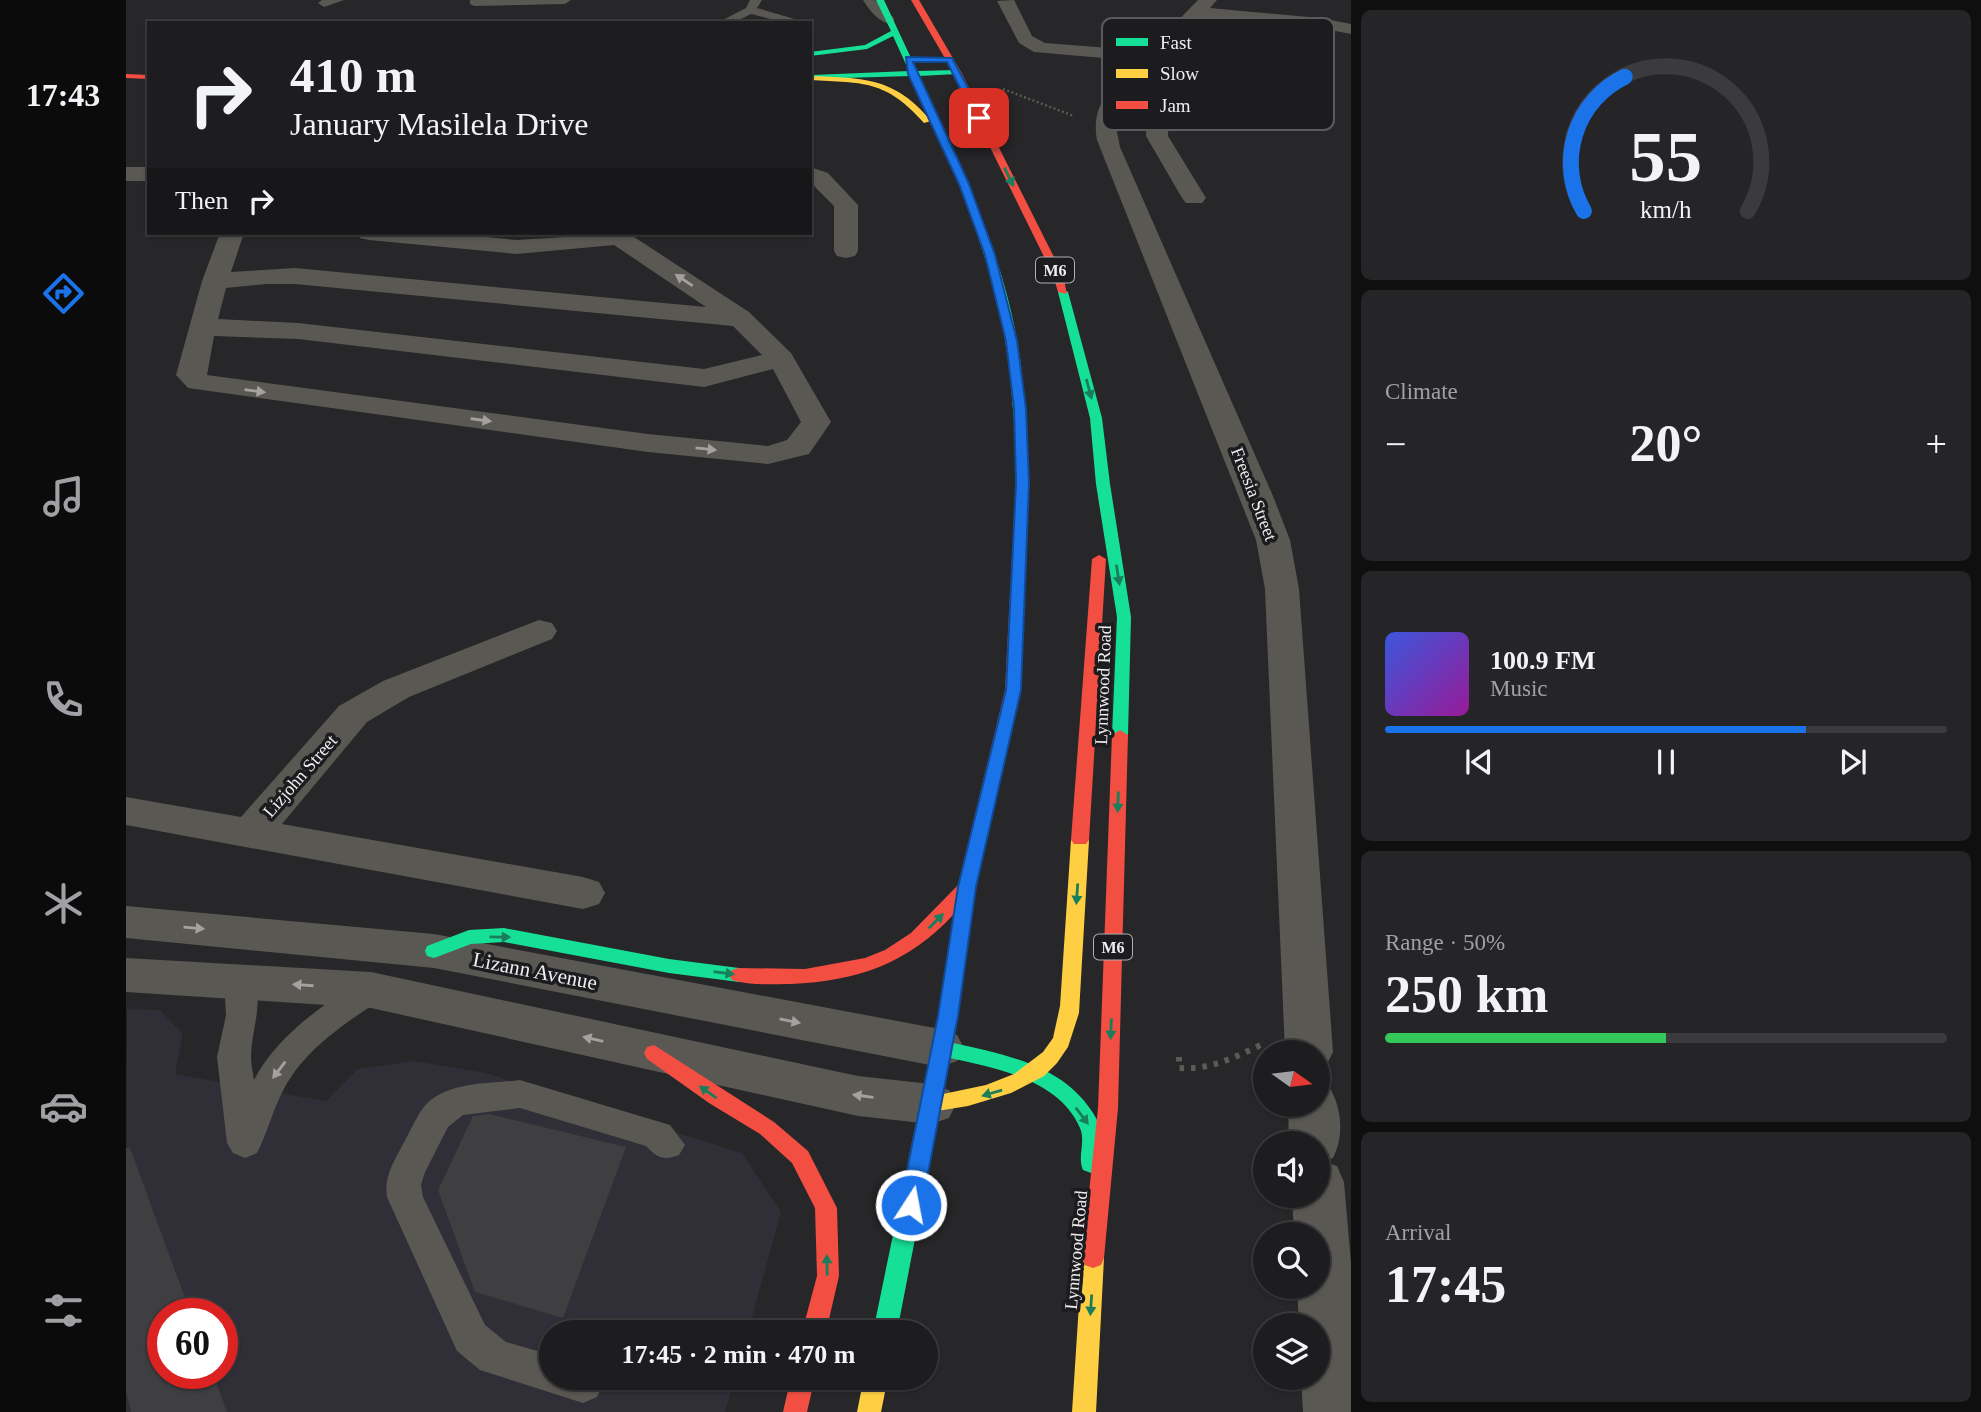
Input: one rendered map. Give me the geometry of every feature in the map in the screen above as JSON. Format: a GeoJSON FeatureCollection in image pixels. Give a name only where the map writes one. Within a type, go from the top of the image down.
{"type":"FeatureCollection","features":[{"type":"Feature","properties":{"kind":"main road"},"geometry":{"type":"LineString","coordinates":[[880,0],[964,184],[990,255],[1012,341],[1020,408],[1022,483],[1013,690],[967,887],[948,1016],[887,1320]]}},
{"type":"Feature","properties":{"kind":"main road","name":"Lynnwood Road"},"geometry":{"type":"LineString","coordinates":[[915,0],[953,66],[1058,275],[1096,418],[1103,484],[1124,617],[1108,1108],[1093,1261],[1084,1412]]}},
{"type":"Feature","properties":{"kind":"main road"},"geometry":{"type":"LineString","coordinates":[[812,54],[869,48],[884,41],[893,26]]}},
{"type":"Feature","properties":{"kind":"main road"},"geometry":{"type":"LineString","coordinates":[[812,60],[953,66]]}},
{"type":"Feature","properties":{"kind":"main road"},"geometry":{"type":"LineString","coordinates":[[126,62],[147,62]]}},
{"type":"Feature","properties":{"kind":"main road"},"geometry":{"type":"LineString","coordinates":[[812,78],[910,66]]}},
{"type":"Feature","properties":{"kind":"main road"},"geometry":{"type":"LineString","coordinates":[[126,76],[147,77]]}},
{"type":"Feature","properties":{"kind":"main road"},"geometry":{"type":"LineString","coordinates":[[812,78],[862,81],[901,93],[944,141]]}},
{"type":"Feature","properties":{"kind":"main road"},"geometry":{"type":"LineString","coordinates":[[931,1104],[976,1097],[1012,1087],[1032,1072],[1063,1038],[1073,963],[1103,484]]}},
{"type":"Feature","properties":{"kind":"main road"},"geometry":{"type":"LineString","coordinates":[[434,951],[473,936],[515,937],[648,962],[738,975],[798,977],[861,967],[901,949],[933,925],[967,887]]}},
{"type":"Feature","properties":{"kind":"main road"},"geometry":{"type":"LineString","coordinates":[[940,1048],[1045,1077],[1069,1099],[1091,1128],[1093,1261]]}},
{"type":"Feature","properties":{"kind":"main road"},"geometry":{"type":"LineString","coordinates":[[654,1053],[784,1140],[800,1157],[826,1208],[828,1276],[817,1320]]}},
{"type":"Feature","properties":{"kind":"main road"},"geometry":{"type":"LineString","coordinates":[[795,1412],[800,1390]]}},
{"type":"Feature","properties":{"kind":"main road"},"geometry":{"type":"LineString","coordinates":[[869,1412],[873,1390]]}},
{"type":"Feature","properties":{"kind":"street"},"geometry":{"type":"LineString","coordinates":[[1006,1],[1025,39],[1041,48],[1102,53]]}},
{"type":"Feature","properties":{"kind":"street"},"geometry":{"type":"LineString","coordinates":[[1202,6],[1285,18]]}},
{"type":"Feature","properties":{"kind":"street","name":"Freesia Street"},"geometry":{"type":"LineString","coordinates":[[1108,130],[1110,147],[1273,540],[1282,589],[1309,1040]]}},
{"type":"Feature","properties":{"kind":"street"},"geometry":{"type":"LineString","coordinates":[[1157,130],[1157,136],[1194,198]]}},
{"type":"Feature","properties":{"kind":"street"},"geometry":{"type":"LineString","coordinates":[[126,174],[147,174]]}},
{"type":"Feature","properties":{"kind":"street"},"geometry":{"type":"LineString","coordinates":[[812,175],[820,178],[846,205],[846,251]]}},
{"type":"Feature","properties":{"kind":"street"},"geometry":{"type":"LineString","coordinates":[[231,235],[215,281],[190,375],[198,382],[620,439],[768,455],[798,447],[816,422],[781,359],[740,318],[616,235],[547,246],[517,247],[390,235]]}},
{"type":"Feature","properties":{"kind":"street"},"geometry":{"type":"LineString","coordinates":[[215,281],[295,276],[740,318]]}},
{"type":"Feature","properties":{"kind":"street"},"geometry":{"type":"LineString","coordinates":[[204,327],[298,331],[704,378],[781,359]]}},
{"type":"Feature","properties":{"kind":"street","name":"Lizjohn Street"},"geometry":{"type":"LineString","coordinates":[[251,833],[354,714],[396,689],[539,631]]}},
{"type":"Feature","properties":{"kind":"street"},"geometry":{"type":"LineString","coordinates":[[126,811],[251,833]]}},
{"type":"Feature","properties":{"kind":"street","name":"Lizjohn Street"},"geometry":{"type":"LineString","coordinates":[[251,833],[583,893]]}},
{"type":"Feature","properties":{"kind":"street","name":"Lizann Avenue"},"geometry":{"type":"LineString","coordinates":[[126,922],[434,951],[940,1048]]}},
{"type":"Feature","properties":{"kind":"street"},"geometry":{"type":"LineString","coordinates":[[126,975],[371,990],[858,1096],[931,1104]]}},
{"type":"Feature","properties":{"kind":"street"},"geometry":{"type":"LineString","coordinates":[[1320,1208],[1333,1412]]}},
{"type":"Feature","properties":{"kind":"lane"},"geometry":{"type":"LineString","coordinates":[[324,3],[338,0]]}},
{"type":"Feature","properties":{"kind":"lane"},"geometry":{"type":"LineString","coordinates":[[472,5],[565,0]]}},
{"type":"Feature","properties":{"kind":"lane"},"geometry":{"type":"LineString","coordinates":[[869,0],[893,26]]}},
{"type":"Feature","properties":{"kind":"lane"},"geometry":{"type":"LineString","coordinates":[[726,21],[753,5],[797,21]]}},
{"type":"Feature","properties":{"kind":"lane"},"geometry":{"type":"LineString","coordinates":[[803,21],[806,8]]}},
{"type":"Feature","properties":{"kind":"lane"},"geometry":{"type":"LineString","coordinates":[[240,981],[242,1015],[234,1057],[245,1143],[275,1074],[317,1028],[371,990]]}},
{"type":"Feature","properties":{"kind":"lane"},"geometry":{"type":"LineString","coordinates":[[539,1370],[494,1357],[471,1338],[405,1197],[403,1185],[407,1171],[436,1117],[456,1102],[520,1094],[659,1135],[667,1145]]}},
{"type":"Feature","properties":{"kind":"path"},"geometry":{"type":"LineString","coordinates":[[953,66],[1102,112]]}},
{"type":"Feature","properties":{"kind":"path"},"geometry":{"type":"LineString","coordinates":[[1179,1057],[1179,1068],[1201,1069],[1227,1063],[1253,1048]]}},
{"type":"Feature","properties":{"kind":"shaded area"},"geometry":{"type":"Polygon","coordinates":[[[127,1009],[160,1010],[183,1034],[175,1074],[326,1101],[358,1069],[414,1061],[486,1073],[742,1153],[781,1212],[751,1320],[539,1320],[539,1390],[731,1390],[725,1412],[126,1412],[127,1009]]]}},
{"type":"Feature","properties":{"kind":"building"},"geometry":{"type":"Polygon","coordinates":[[[489,1114],[626,1147],[563,1318],[475,1292],[438,1190],[473,1116],[489,1114]]]}},
{"type":"Feature","properties":{"kind":"building"},"geometry":{"type":"Polygon","coordinates":[[[126,1148],[130,1148],[185,1298],[147,1298],[147,1389],[219,1389],[227,1412],[131,1412],[126,1392],[126,1148]]]}},
{"type":"Feature","properties":{"kind":"traffic: fast"},"geometry":{"type":"LineString","coordinates":[[880,0],[950,153],[990,257],[1005,311],[1015,366],[1020,422]]}},
{"type":"Feature","properties":{"kind":"traffic: fast"},"geometry":{"type":"LineString","coordinates":[[812,54],[867,47],[896,31]]}},
{"type":"Feature","properties":{"kind":"traffic: fast"},"geometry":{"type":"LineString","coordinates":[[812,77],[957,72]]}},
{"type":"Feature","properties":{"kind":"traffic: fast"},"geometry":{"type":"LineString","coordinates":[[1063,292],[1096,418],[1103,484],[1124,617],[1120,735]]}},
{"type":"Feature","properties":{"kind":"traffic: fast"},"geometry":{"type":"LineString","coordinates":[[887,1320],[948,1016],[960,933]]}},
{"type":"Feature","properties":{"kind":"traffic: fast"},"geometry":{"type":"LineString","coordinates":[[434,951],[469,937],[504,935],[669,966],[739,975]]}},
{"type":"Feature","properties":{"kind":"traffic: fast"},"geometry":{"type":"LineString","coordinates":[[940,1048],[1026,1070],[1063,1091],[1079,1107],[1090,1126],[1093,1140],[1091,1164]]}},
{"type":"Feature","properties":{"kind":"traffic: slow"},"geometry":{"type":"LineString","coordinates":[[812,78],[875,83],[900,95],[927,121]]}},
{"type":"Feature","properties":{"kind":"traffic: slow"},"geometry":{"type":"LineString","coordinates":[[931,1104],[968,1098],[1004,1088],[1021,1080],[1050,1058],[1061,1042],[1070,1006],[1080,840]]}},
{"type":"Feature","properties":{"kind":"traffic: slow"},"geometry":{"type":"LineString","coordinates":[[1084,1412],[1093,1258]]}},
{"type":"Feature","properties":{"kind":"traffic: slow"},"geometry":{"type":"LineString","coordinates":[[869,1412],[873,1390]]}},
{"type":"Feature","properties":{"kind":"traffic: jam"},"geometry":{"type":"LineString","coordinates":[[915,0],[957,72],[1058,275],[1063,292]]}},
{"type":"Feature","properties":{"kind":"traffic: jam"},"geometry":{"type":"LineString","coordinates":[[126,76],[147,77]]}},
{"type":"Feature","properties":{"kind":"traffic: jam"},"geometry":{"type":"LineString","coordinates":[[960,933],[967,887],[1013,690],[1022,483],[1020,422]]}},
{"type":"Feature","properties":{"kind":"traffic: jam"},"geometry":{"type":"LineString","coordinates":[[1080,840],[1099,559]]}},
{"type":"Feature","properties":{"kind":"traffic: jam"},"geometry":{"type":"LineString","coordinates":[[1093,1258],[1108,1108],[1120,735]]}},
{"type":"Feature","properties":{"kind":"traffic: jam"},"geometry":{"type":"LineString","coordinates":[[739,975],[783,977],[828,974],[871,963],[891,955],[918,938],[967,887]]}},
{"type":"Feature","properties":{"kind":"traffic: jam"},"geometry":{"type":"LineString","coordinates":[[654,1053],[716,1097],[767,1128],[800,1157],[826,1208],[828,1276],[817,1320]]}},
{"type":"Feature","properties":{"kind":"traffic: jam"},"geometry":{"type":"LineString","coordinates":[[795,1412],[800,1390]]}},
{"type":"Feature","properties":{"kind":"route"},"geometry":{"type":"LineString","coordinates":[[911,1205],[948,1016],[967,887],[1013,690],[1022,483],[1020,408],[1012,341],[990,255],[964,184],[912,74],[908,59],[950,60],[979,118]]}}]}
